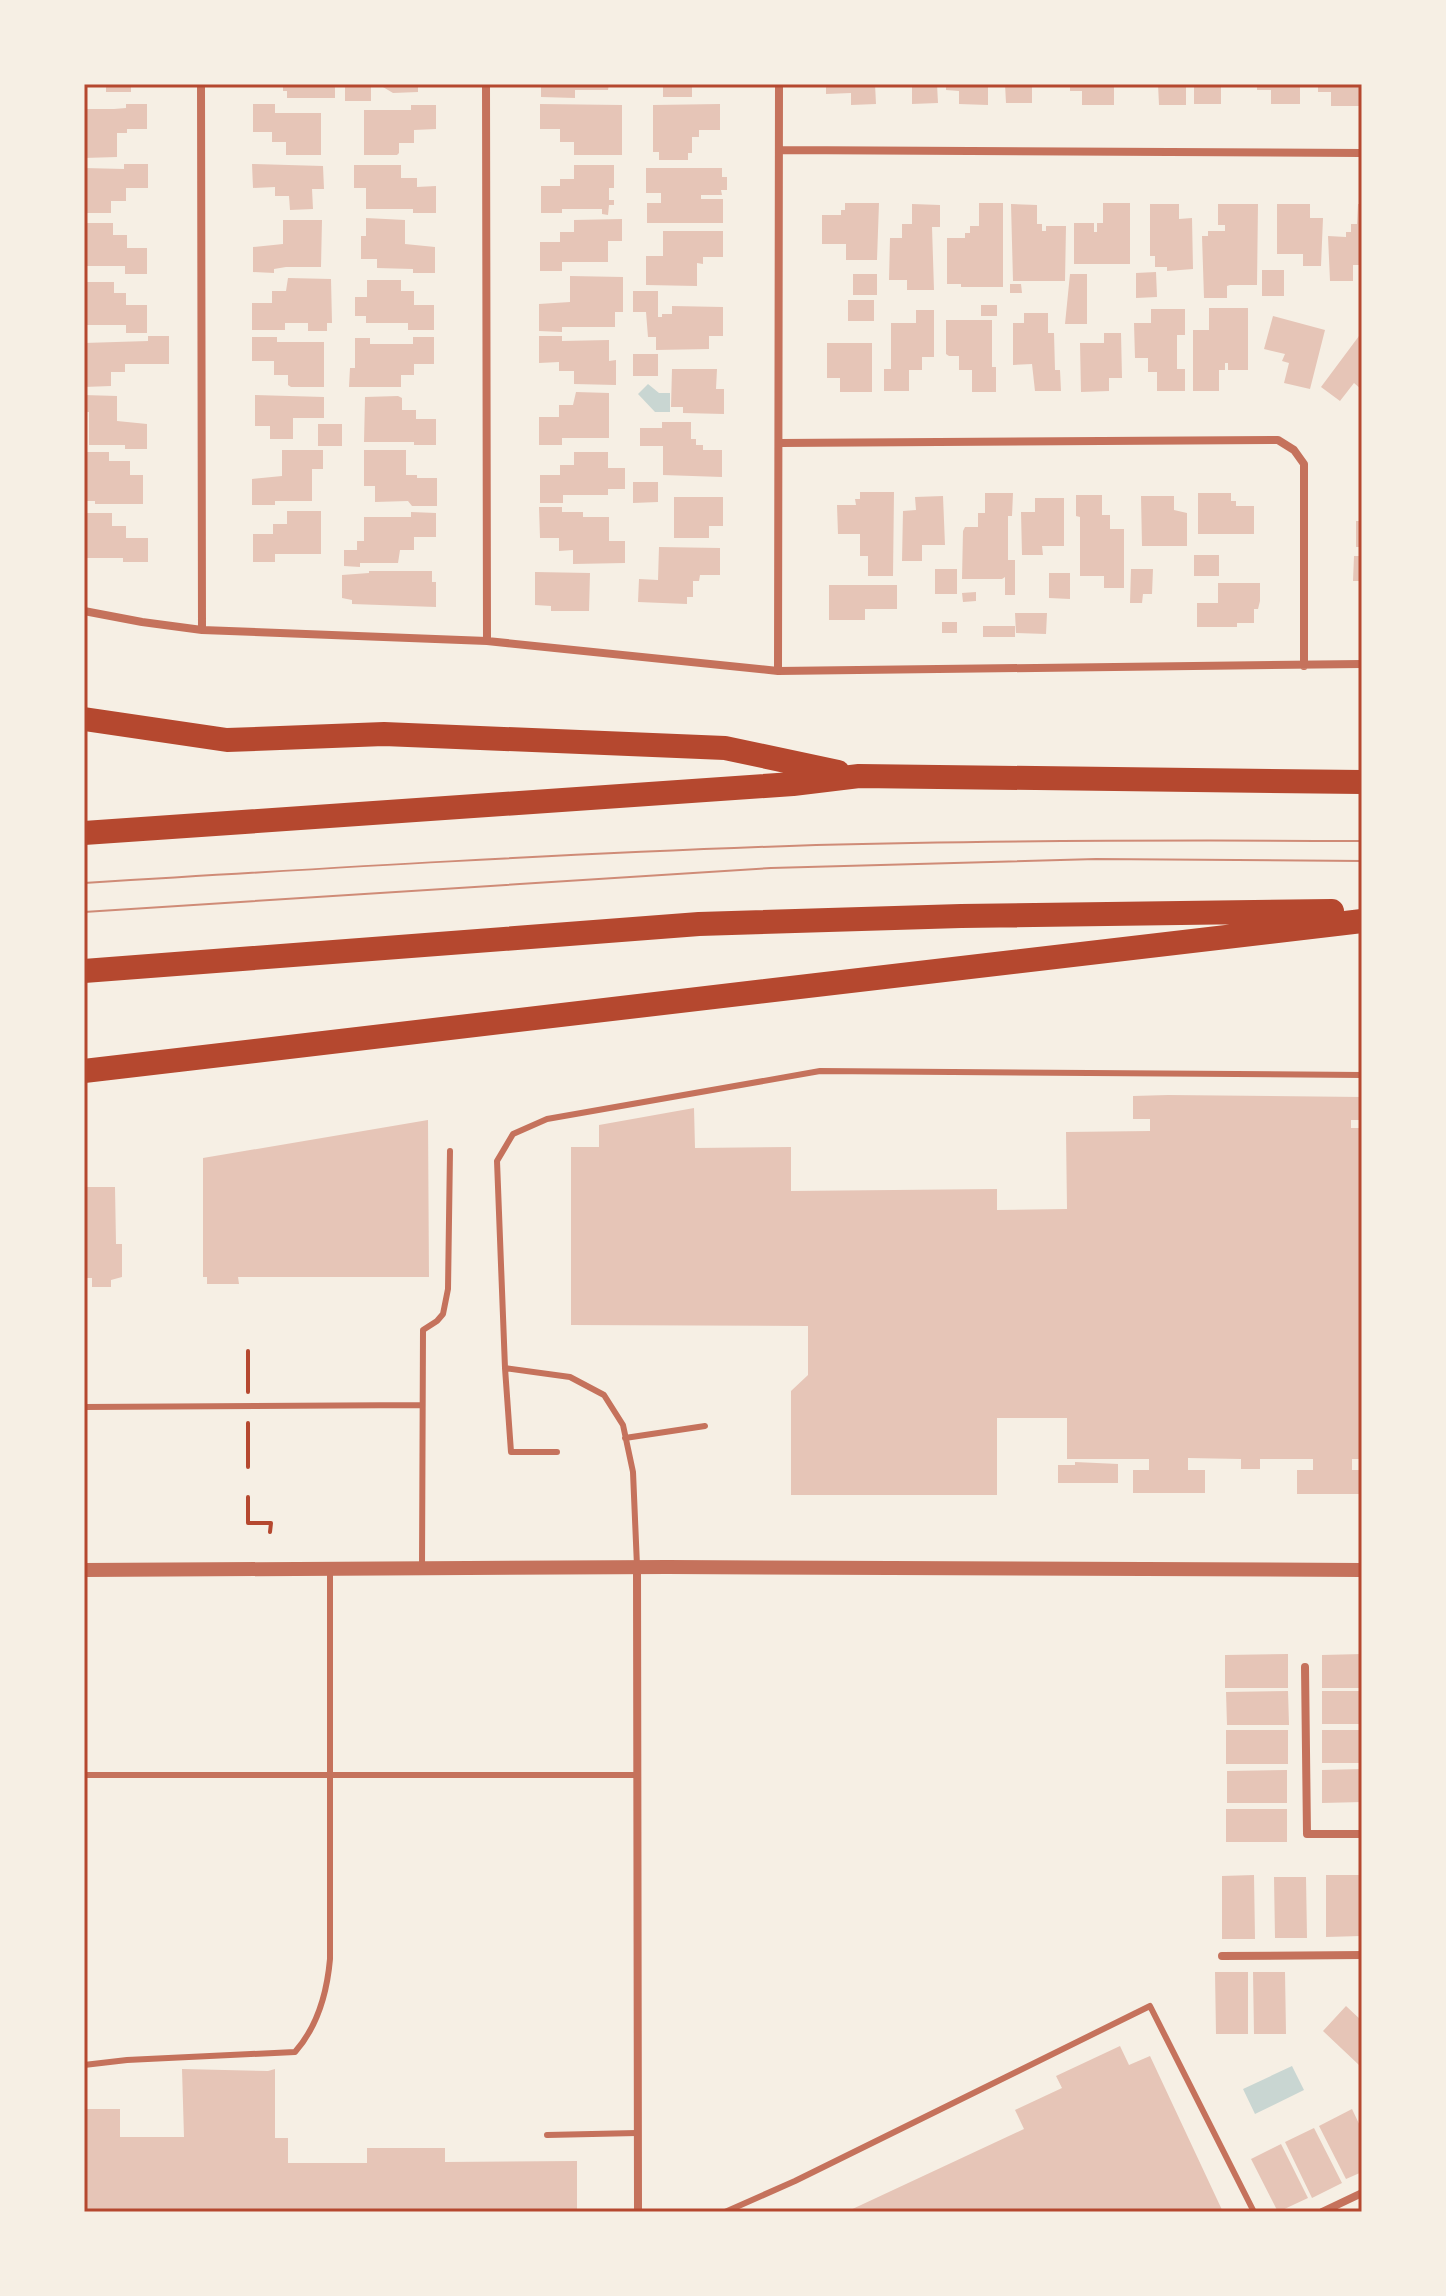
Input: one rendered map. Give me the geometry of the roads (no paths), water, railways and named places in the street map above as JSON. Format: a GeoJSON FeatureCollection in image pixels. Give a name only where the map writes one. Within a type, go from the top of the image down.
{"type":"FeatureCollection","features":[{"type":"Feature","properties":{"kind":"highway"},"geometry":{"type":"LineString","coordinates":[[84,719],[227,740],[384,734],[725,748],[859,776]]}},
{"type":"Feature","properties":{"kind":"highway"},"geometry":{"type":"LineString","coordinates":[[84,833],[793,784],[859,776],[1362,782]]}},
{"type":"Feature","properties":{"kind":"highway"},"geometry":{"type":"LineString","coordinates":[[84,971],[699,924],[961,916],[1362,911]]}},
{"type":"Feature","properties":{"kind":"highway"},"geometry":{"type":"LineString","coordinates":[[84,1071],[1362,921]]}},
{"type":"Feature","properties":{"kind":"street"},"geometry":{"type":"LineString","coordinates":[[201,84],[202,630]]}},
{"type":"Feature","properties":{"kind":"street"},"geometry":{"type":"LineString","coordinates":[[486,84],[487,641]]}},
{"type":"Feature","properties":{"kind":"street"},"geometry":{"type":"LineString","coordinates":[[778,671],[779,84]]}},
{"type":"Feature","properties":{"kind":"street"},"geometry":{"type":"LineString","coordinates":[[779,150],[1362,153]]}},
{"type":"Feature","properties":{"kind":"street"},"geometry":{"type":"LineString","coordinates":[[780,443],[1278,440],[1294,450],[1304,464],[1304,666]]}},
{"type":"Feature","properties":{"kind":"street"},"geometry":{"type":"LineString","coordinates":[[84,611],[202,630],[487,641],[778,671],[1362,664]]}},
{"type":"Feature","properties":{"kind":"street"},"geometry":{"type":"LineString","coordinates":[[637,1567],[638,2212]]}},
{"type":"Feature","properties":{"kind":"street"},"geometry":{"type":"LineString","coordinates":[[84,1570],[637,1567],[1362,1570]]}},
{"type":"Feature","properties":{"kind":"street"},"geometry":{"type":"LineString","coordinates":[[1305,1667],[1307,1834],[1362,1834]]}},
{"type":"Feature","properties":{"kind":"street"},"geometry":{"type":"LineString","coordinates":[[1222,1956],[1362,1955]]}},
{"type":"Feature","properties":{"kind":"street"},"geometry":{"type":"LineString","coordinates":[[1322,2212],[1362,2193]]}},
{"type":"Feature","properties":{"kind":"lane"},"geometry":{"type":"LineString","coordinates":[[557,1452],[511,1452],[497,1161],[513,1134],[547,1119],[820,1071],[1362,1075]]}},
{"type":"Feature","properties":{"kind":"lane"},"geometry":{"type":"LineString","coordinates":[[422,1568],[423,1330],[443,1314],[448,1289],[450,1151]]}},
{"type":"Feature","properties":{"kind":"lane"},"geometry":{"type":"LineString","coordinates":[[505,1368],[570,1377],[604,1395],[623,1425],[633,1472],[637,1567]]}},
{"type":"Feature","properties":{"kind":"lane"},"geometry":{"type":"LineString","coordinates":[[84,1407],[422,1405]]}},
{"type":"Feature","properties":{"kind":"lane"},"geometry":{"type":"LineString","coordinates":[[625,1438],[705,1426]]}},
{"type":"Feature","properties":{"kind":"lane"},"geometry":{"type":"LineString","coordinates":[[84,2065],[295,2052],[306,2039],[318,2015],[329,1968],[330,1569]]}},
{"type":"Feature","properties":{"kind":"lane"},"geometry":{"type":"LineString","coordinates":[[84,1775],[638,1775]]}},
{"type":"Feature","properties":{"kind":"lane"},"geometry":{"type":"LineString","coordinates":[[725,2212],[795,2181],[1150,2006],[1254,2212]]}},
{"type":"Feature","properties":{"kind":"lane"},"geometry":{"type":"LineString","coordinates":[[547,2135],[637,2133]]}},
{"type":"Feature","properties":{"kind":"tram line"},"geometry":{"type":"LineString","coordinates":[[84,883],[358,866],[816,845],[1362,841]]}},
{"type":"Feature","properties":{"kind":"tram line"},"geometry":{"type":"LineString","coordinates":[[84,912],[771,868],[1096,859],[1362,861]]}}]}
